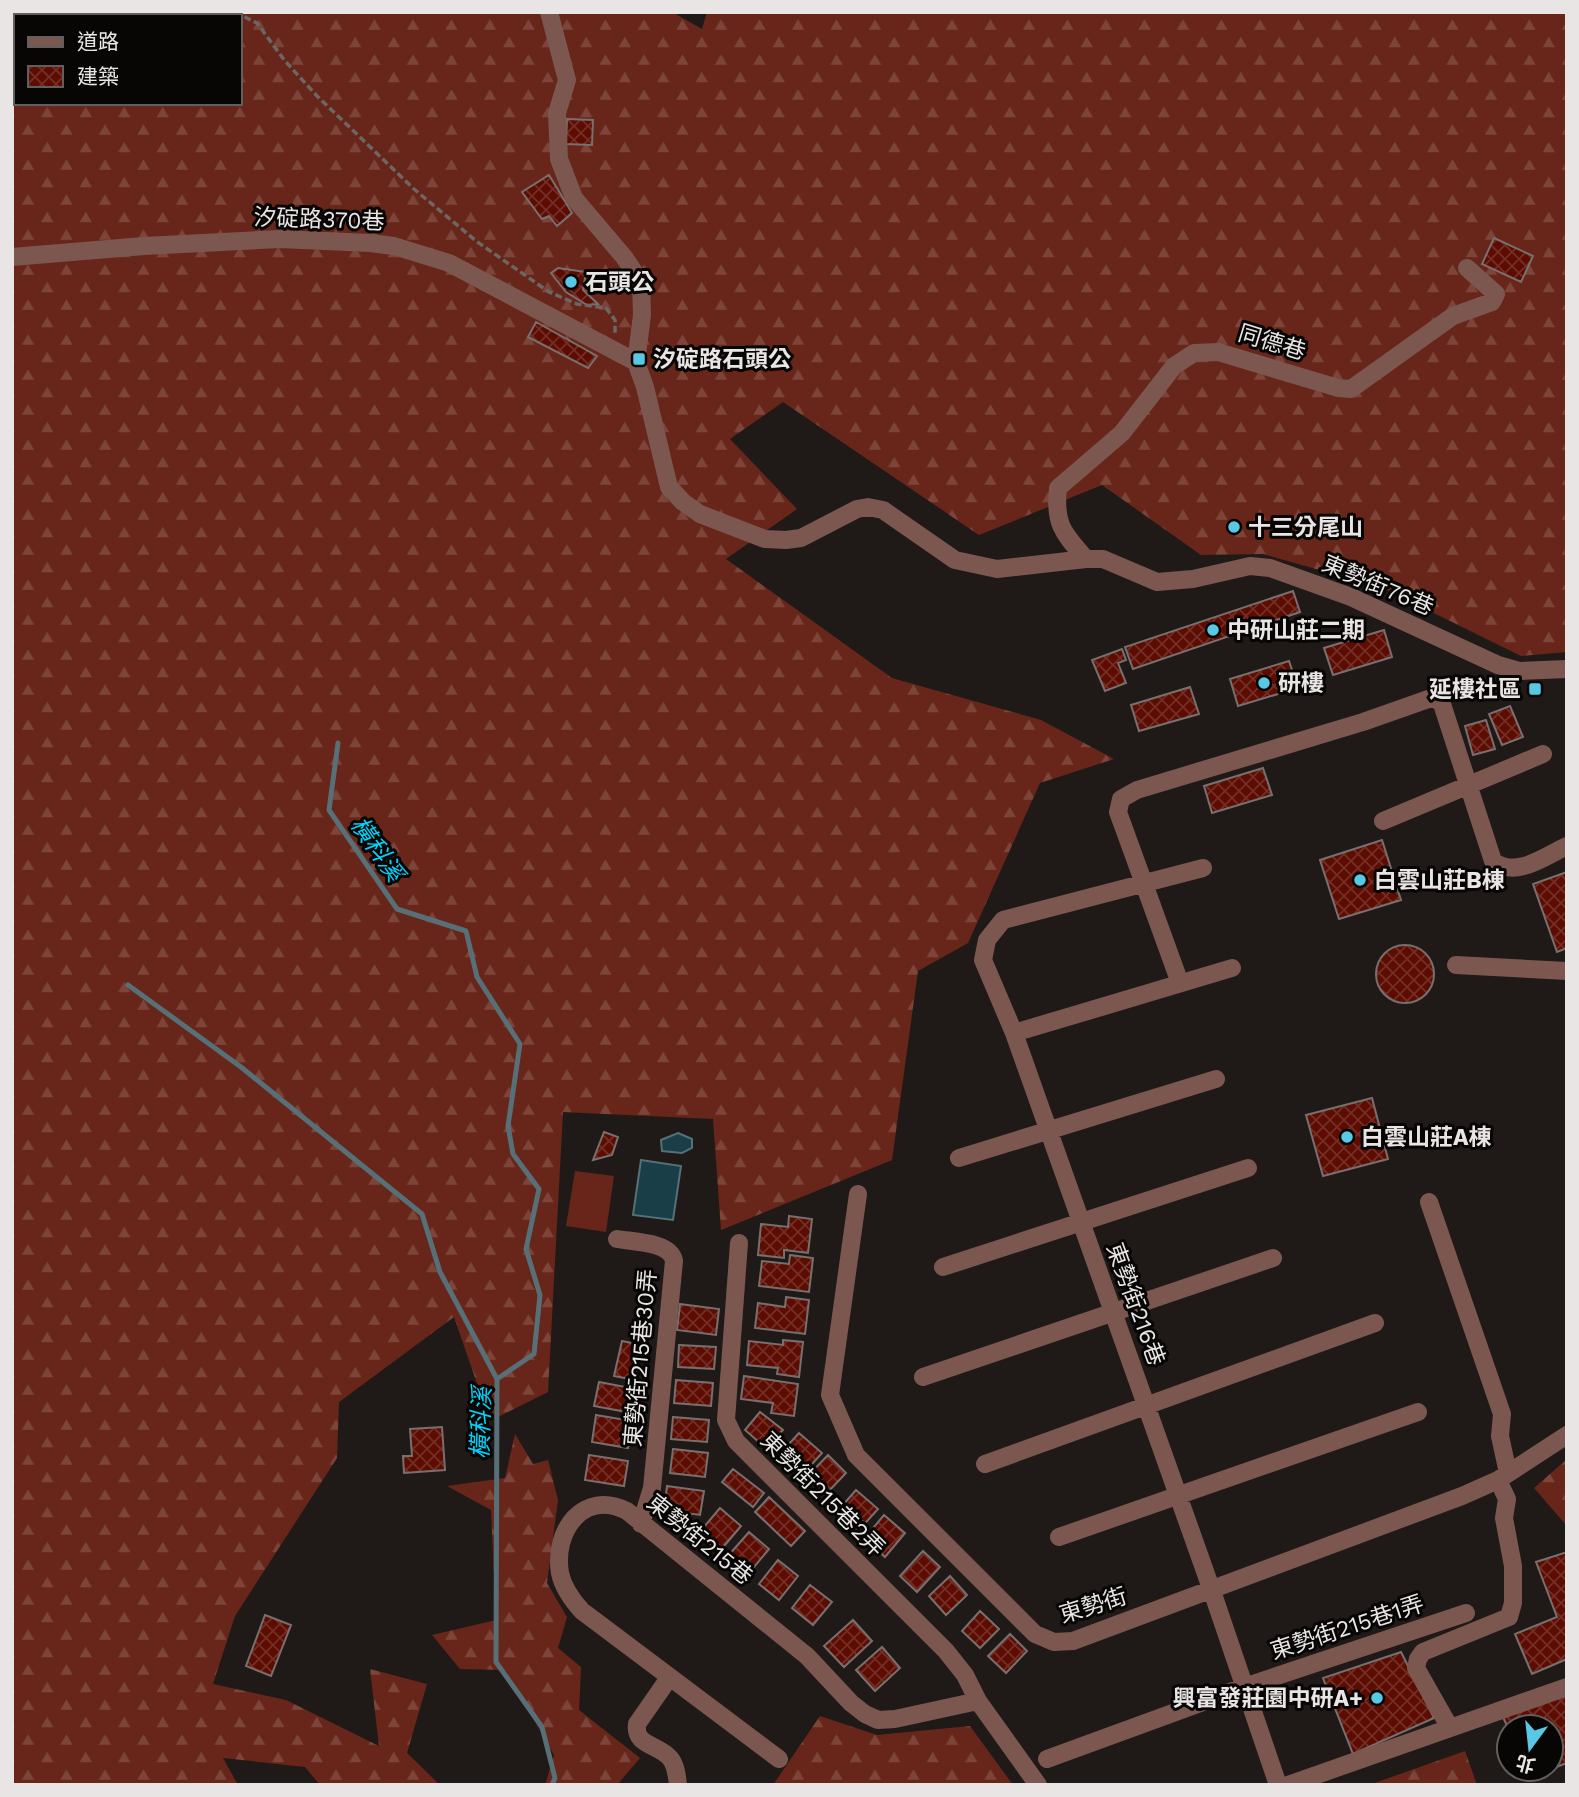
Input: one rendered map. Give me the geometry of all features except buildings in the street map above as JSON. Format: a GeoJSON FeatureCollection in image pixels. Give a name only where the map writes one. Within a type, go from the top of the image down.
{"type":"FeatureCollection","features":[{"type":"Feature","properties":{"kind":"street"},"geometry":{"type":"LineString","coordinates":[[549,12],[567,80],[557,113],[559,159],[574,198],[624,257],[641,282],[642,314],[636,362]]}},
{"type":"Feature","properties":{"kind":"street","name":"汐碇路370巷"},"geometry":{"type":"LineString","coordinates":[[12,257],[144,246],[280,239],[394,246],[449,263],[636,362]]}},
{"type":"Feature","properties":{"kind":"street","name":"同德巷"},"geometry":{"type":"LineString","coordinates":[[1086,559],[1064,534],[1055,509],[1058,488],[1122,433],[1174,366],[1194,353],[1219,352],[1338,388],[1351,388],[1453,316],[1492,302],[1496,294],[1467,268]]}},
{"type":"Feature","properties":{"kind":"street","name":"東勢街76巷"},"geometry":{"type":"LineString","coordinates":[[636,362],[645,387],[669,487],[683,502],[700,514],[765,539],[801,538],[857,509],[867,507],[883,510],[955,560],[996,569],[1102,559],[1157,582],[1193,579],[1250,566],[1270,568],[1351,597],[1498,664],[1519,671],[1567,669]]}},
{"type":"Feature","properties":{"kind":"street"},"geometry":{"type":"LineString","coordinates":[[1180,983],[1118,812],[1121,799],[1137,790],[1363,722],[1430,697],[1438,699],[1442,704],[1493,861],[1500,867],[1520,868],[1567,846]]}},
{"type":"Feature","properties":{"kind":"street"},"geometry":{"type":"LineString","coordinates":[[1382,821],[1543,754]]}},
{"type":"Feature","properties":{"kind":"street","name":"東勢街216巷"},"geometry":{"type":"LineString","coordinates":[[1203,868],[1003,920],[987,940],[983,960],[1014,1033],[1212,1591]]}},
{"type":"Feature","properties":{"kind":"street"},"geometry":{"type":"LineString","coordinates":[[1456,965],[1567,971]]}},
{"type":"Feature","properties":{"kind":"street"},"geometry":{"type":"LineString","coordinates":[[1014,1033],[1233,968]]}},
{"type":"Feature","properties":{"kind":"street"},"geometry":{"type":"LineString","coordinates":[[959,1158],[1216,1079]]}},
{"type":"Feature","properties":{"kind":"street"},"geometry":{"type":"LineString","coordinates":[[943,1267],[1248,1168]]}},
{"type":"Feature","properties":{"kind":"street","name":"東勢街"},"geometry":{"type":"LineString","coordinates":[[858,1194],[830,1395],[856,1455],[1035,1634],[1054,1642],[1073,1641],[1462,1496],[1503,1476],[1567,1435]]}},
{"type":"Feature","properties":{"kind":"street"},"geometry":{"type":"LineString","coordinates":[[1429,1202],[1502,1414],[1500,1436],[1507,1499],[1504,1518],[1513,1566],[1513,1603],[1509,1617],[1423,1652],[1418,1659],[1416,1668],[1450,1728]]}},
{"type":"Feature","properties":{"kind":"street","name":"東勢街215巷30弄"},"geometry":{"type":"LineString","coordinates":[[617,1239],[665,1248],[673,1255],[674,1261],[652,1488],[641,1524]]}},
{"type":"Feature","properties":{"kind":"street","name":"東勢街215巷2弄"},"geometry":{"type":"LineString","coordinates":[[739,1242],[726,1420],[736,1441],[946,1651],[1038,1785]]}},
{"type":"Feature","properties":{"kind":"street"},"geometry":{"type":"LineString","coordinates":[[923,1377],[1273,1258]]}},
{"type":"Feature","properties":{"kind":"street"},"geometry":{"type":"LineString","coordinates":[[985,1464],[1375,1323]]}},
{"type":"Feature","properties":{"kind":"street"},"geometry":{"type":"LineString","coordinates":[[1059,1537],[1418,1412]]}},
{"type":"Feature","properties":{"kind":"street","name":"東勢街215巷"},"geometry":{"type":"LineString","coordinates":[[779,1759],[582,1611],[566,1591],[560,1573],[559,1556],[563,1539],[572,1521],[583,1509],[593,1505],[613,1504],[627,1511],[807,1656],[851,1703],[865,1714],[878,1720],[895,1719],[978,1701]]}},
{"type":"Feature","properties":{"kind":"street"},"geometry":{"type":"LineString","coordinates":[[1212,1591],[1278,1785]]}},
{"type":"Feature","properties":{"kind":"street","name":"東勢街215巷1弄"},"geometry":{"type":"LineString","coordinates":[[1244,1687],[1466,1613]]}},
{"type":"Feature","properties":{"kind":"street"},"geometry":{"type":"LineString","coordinates":[[669,1678],[636,1729],[642,1741],[668,1756],[675,1769],[678,1785]]}},
{"type":"Feature","properties":{"kind":"street"},"geometry":{"type":"LineString","coordinates":[[1288,1785],[1567,1686]]}},
{"type":"Feature","properties":{"kind":"street"},"geometry":{"type":"LineString","coordinates":[[1046,1759],[1244,1687]]}},
{"type":"Feature","properties":{"kind":"path"},"geometry":{"type":"LineString","coordinates":[[242,16],[257,23],[285,61],[317,96],[414,189],[476,242],[549,292],[576,304],[606,308],[615,320],[615,338]]}},
{"type":"Feature","properties":{"kind":"green space"},"geometry":{"type":"Polygon","coordinates":[[[12,12],[672,12],[702,29],[707,12],[1567,12],[1567,652],[1521,656],[1383,588],[1263,554],[1201,555],[1102,485],[979,535],[783,402],[730,439],[797,509],[726,559],[892,678],[1041,720],[1114,759],[1040,783],[968,943],[918,971],[892,1160],[721,1230],[713,1119],[563,1112],[548,1392],[490,1421],[454,1317],[339,1402],[337,1458],[235,1616],[213,1684],[286,1700],[379,1746],[370,1669],[427,1684],[407,1753],[440,1785],[320,1785],[305,1767],[223,1758],[238,1785],[12,1785],[12,12]]]}},
{"type":"Feature","properties":{"kind":"green space"},"geometry":{"type":"Polygon","coordinates":[[[575,1171],[614,1176],[606,1232],[566,1226],[575,1171]]]}},
{"type":"Feature","properties":{"kind":"green space"},"geometry":{"type":"Polygon","coordinates":[[[515,1434],[533,1464],[548,1460],[558,1500],[547,1583],[567,1617],[558,1648],[581,1667],[579,1710],[640,1758],[617,1785],[545,1785],[554,1755],[505,1670],[460,1669],[432,1635],[496,1620],[491,1510],[447,1486],[505,1478],[515,1434]]]}},
{"type":"Feature","properties":{"kind":"green space"},"geometry":{"type":"Polygon","coordinates":[[[1567,1459],[1567,1526],[1534,1488],[1567,1459]]]}},
{"type":"Feature","properties":{"kind":"green space"},"geometry":{"type":"Polygon","coordinates":[[[820,1716],[877,1735],[970,1726],[1013,1785],[773,1785],[820,1716]]]}},
{"type":"Feature","properties":{"kind":"green space"},"geometry":{"type":"Polygon","coordinates":[[[1465,1751],[1477,1785],[1369,1785],[1465,1751]]]}},
{"type":"Feature","properties":{"kind":"water"},"geometry":{"type":"Polygon","coordinates":[[[678,1133],[692,1139],[692,1148],[682,1153],[662,1151],[661,1140],[678,1133]]]}},
{"type":"Feature","properties":{"kind":"water"},"geometry":{"type":"Polygon","coordinates":[[[641,1160],[681,1166],[673,1220],[633,1215],[641,1160]]]}},
{"type":"Feature","properties":{"kind":"waterway","name":"橫科溪"},"geometry":{"type":"LineString","coordinates":[[338,743],[329,810],[397,909],[466,931],[477,977],[520,1044],[508,1126],[513,1154],[539,1189],[526,1249],[540,1295],[534,1354],[497,1379],[496,1662],[542,1727],[555,1778],[552,1785]]}},
{"type":"Feature","properties":{"kind":"waterway"},"geometry":{"type":"LineString","coordinates":[[128,985],[241,1067],[422,1214],[440,1272],[497,1379]]}},
{"type":"Feature","properties":{"kind":"place","name":"石頭公"},"geometry":{"type":"Point","coordinates":[571,282]}},
{"type":"Feature","properties":{"kind":"place","name":"汐碇路石頭公"},"geometry":{"type":"Point","coordinates":[639,359]}},
{"type":"Feature","properties":{"kind":"place","name":"十三分尾山"},"geometry":{"type":"Point","coordinates":[1234,527]}},
{"type":"Feature","properties":{"kind":"place","name":"中研山莊二期"},"geometry":{"type":"Point","coordinates":[1213,630]}},
{"type":"Feature","properties":{"kind":"place","name":"研樓"},"geometry":{"type":"Point","coordinates":[1264,683]}},
{"type":"Feature","properties":{"kind":"place","name":"延樓社區"},"geometry":{"type":"Point","coordinates":[1535,689]}},
{"type":"Feature","properties":{"kind":"place","name":"白雲山莊B棟"},"geometry":{"type":"Point","coordinates":[1360,880]}},
{"type":"Feature","properties":{"kind":"place","name":"白雲山莊A棟"},"geometry":{"type":"Point","coordinates":[1347,1137]}},
{"type":"Feature","properties":{"kind":"place","name":"興富發莊園中研A+"},"geometry":{"type":"Point","coordinates":[1377,1698]}}]}
